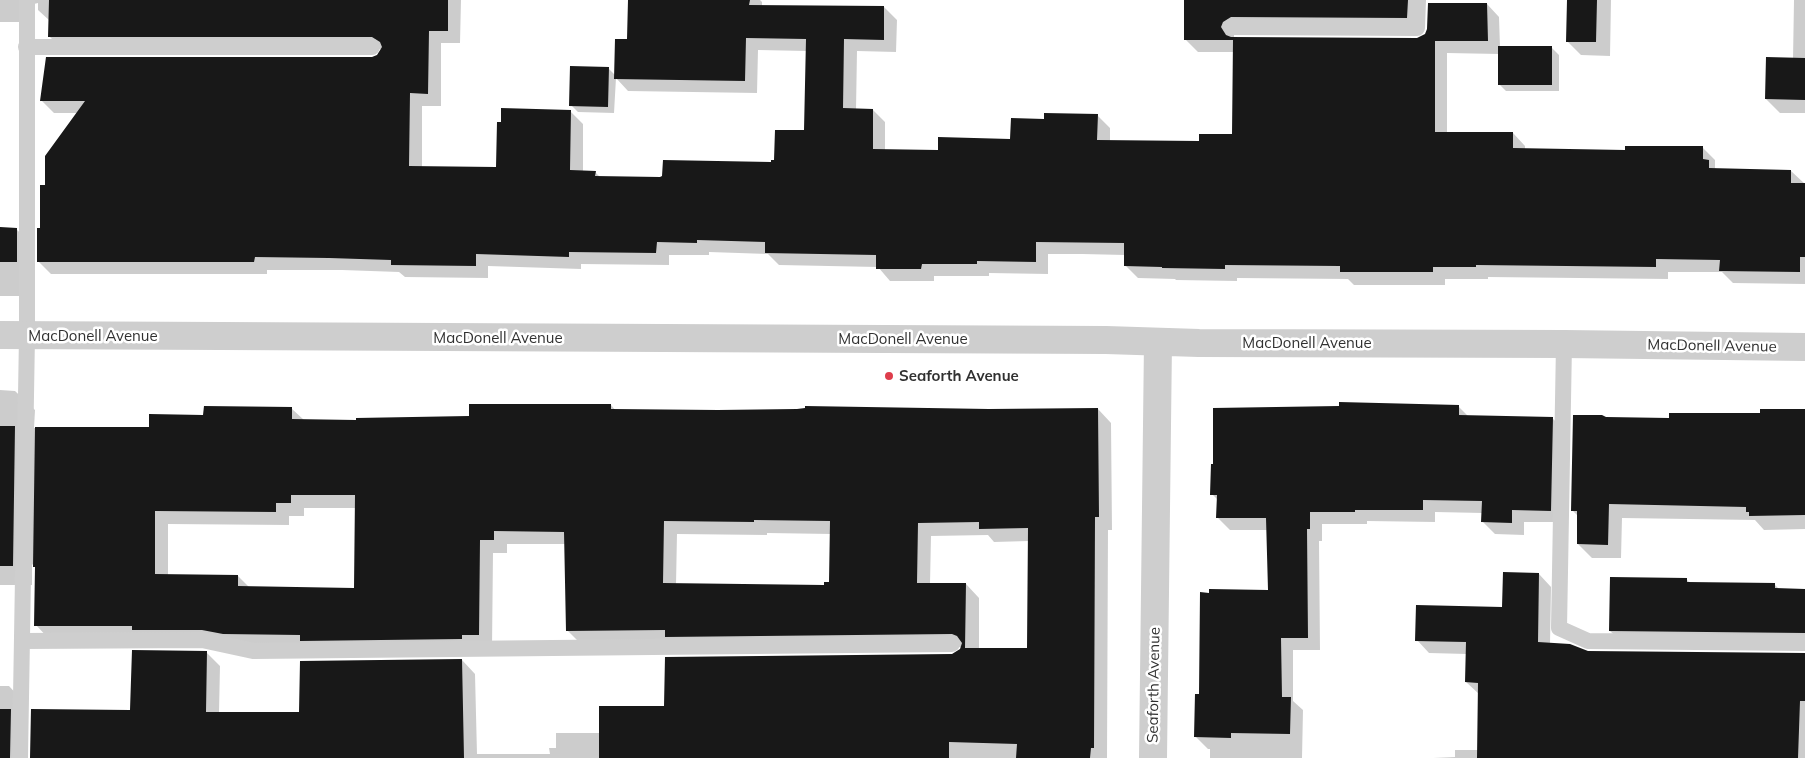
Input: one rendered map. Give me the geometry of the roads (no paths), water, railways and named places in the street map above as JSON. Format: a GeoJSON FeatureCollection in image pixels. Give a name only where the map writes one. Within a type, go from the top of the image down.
{"type":"FeatureCollection","features":[{"type":"Feature","properties":{"kind":"street","name":"MacDonell Avenue"},"geometry":{"type":"LineString","coordinates":[[0,335],[1805,347]]}},
{"type":"Feature","properties":{"kind":"street","name":"Seaforth Avenue"},"geometry":{"type":"LineString","coordinates":[[1153,758],[1158,342]]}},
{"type":"Feature","properties":{"kind":"lane"},"geometry":{"type":"LineString","coordinates":[[20,758],[27,335],[27,0]]}},
{"type":"Feature","properties":{"kind":"lane"},"geometry":{"type":"LineString","coordinates":[[1231,27],[1417,28],[1418,0]]}},
{"type":"Feature","properties":{"kind":"lane"},"geometry":{"type":"LineString","coordinates":[[26,47],[372,47]]}},
{"type":"Feature","properties":{"kind":"lane"},"geometry":{"type":"LineString","coordinates":[[1564,344],[1559,628],[1588,641],[1805,642]]}},
{"type":"Feature","properties":{"kind":"lane"},"geometry":{"type":"LineString","coordinates":[[23,641],[202,640],[253,651],[952,644]]}},
{"type":"Feature","properties":{"kind":"place","name":"Seaforth Avenue"},"geometry":{"type":"Point","coordinates":[889,376]}}]}
